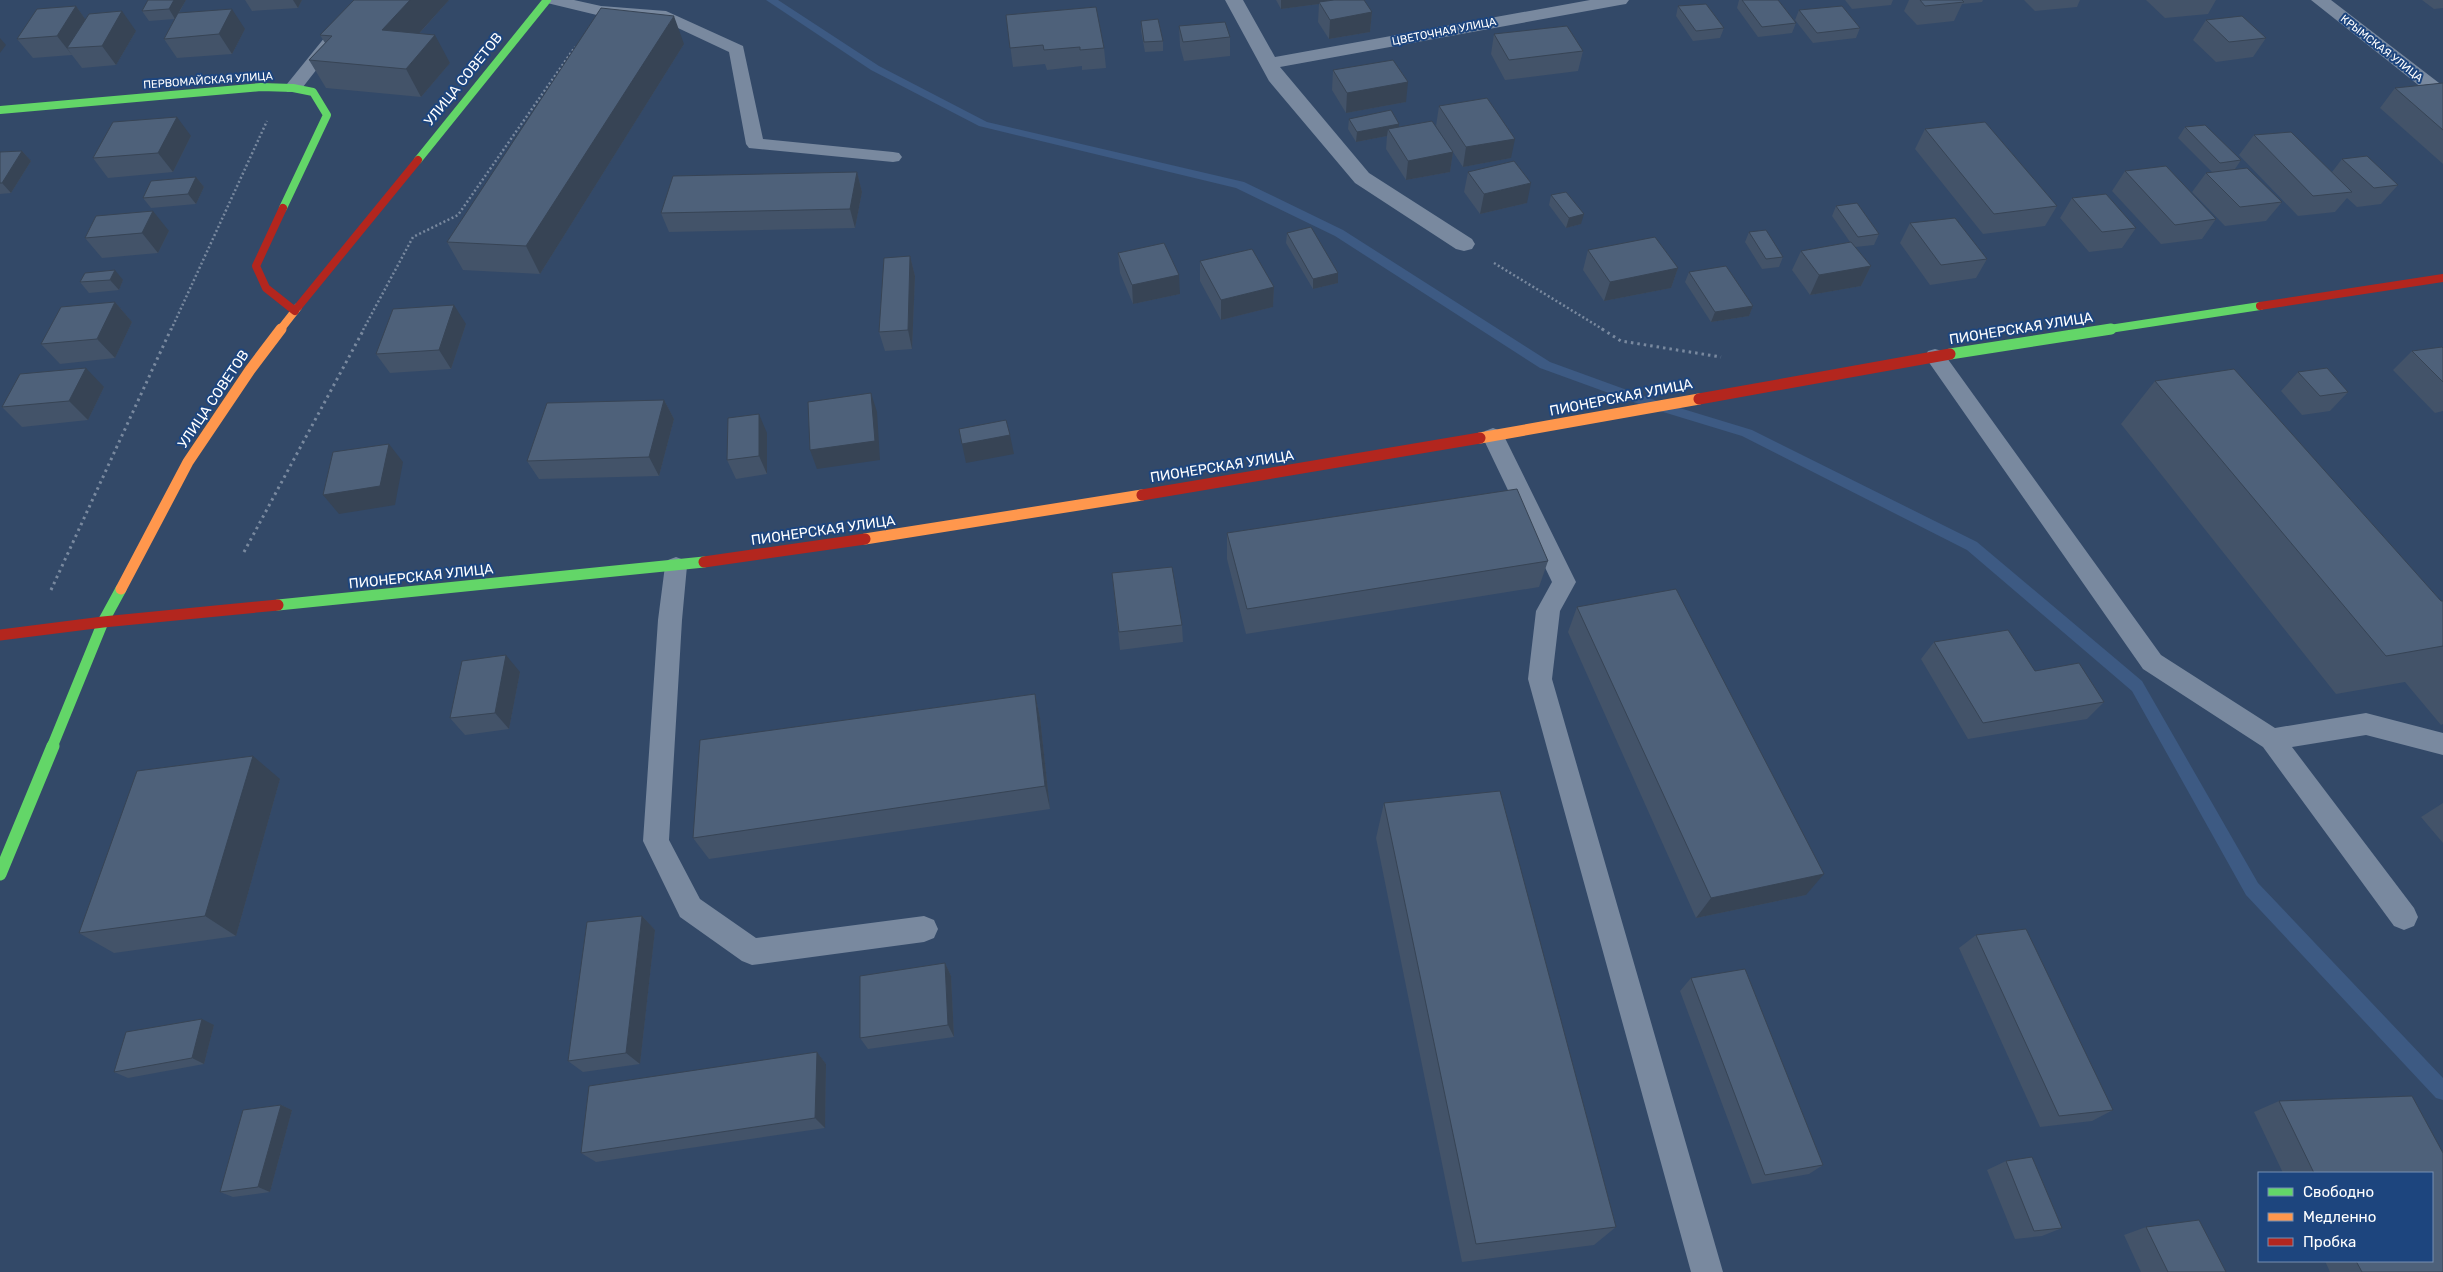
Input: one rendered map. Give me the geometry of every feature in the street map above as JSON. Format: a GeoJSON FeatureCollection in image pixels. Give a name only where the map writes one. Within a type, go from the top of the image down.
{"type":"FeatureCollection","features":[{"type":"Feature","properties":{"kind":"street","name":"УЛИЦА СОВЕТОВ"},"geometry":{"type":"LineString","coordinates":[[0,874],[103,622],[188,462],[250,370],[295,311],[547,0]]}},
{"type":"Feature","properties":{"kind":"street"},"geometry":{"type":"LineString","coordinates":[[1234,0],[1276,78],[1362,178],[1464,244]]}},
{"type":"Feature","properties":{"kind":"street","name":"ЦВЕТОЧНАЯ УЛИЦА"},"geometry":{"type":"LineString","coordinates":[[1268,64],[1620,0]]}},
{"type":"Feature","properties":{"kind":"street","name":"КРЫМСКАЯ УЛИЦА"},"geometry":{"type":"LineString","coordinates":[[2320,0],[2443,95]]}},
{"type":"Feature","properties":{"kind":"street","name":"ПЕРВОМАЙСКАЯ УЛИЦА"},"geometry":{"type":"LineString","coordinates":[[0,110],[261,87],[293,88],[313,92],[327,115],[256,266],[266,288],[295,311]]}},
{"type":"Feature","properties":{"kind":"street","name":"ПИОНЕРСКАЯ УЛИЦА"},"geometry":{"type":"LineString","coordinates":[[0,635],[103,622],[676,566],[931,530],[1493,436],[1935,356],[2443,278]]}},
{"type":"Feature","properties":{"kind":"lane"},"geometry":{"type":"LineString","coordinates":[[293,88],[363,0]]}},
{"type":"Feature","properties":{"kind":"lane"},"geometry":{"type":"LineString","coordinates":[[553,0],[601,11],[666,16],[737,49],[755,144],[893,157]]}},
{"type":"Feature","properties":{"kind":"lane"},"geometry":{"type":"LineString","coordinates":[[1935,356],[2152,662],[2272,739],[2404,917]]}},
{"type":"Feature","properties":{"kind":"lane"},"geometry":{"type":"LineString","coordinates":[[1493,436],[1564,582],[1548,611],[1540,679],[1707,1272]]}},
{"type":"Feature","properties":{"kind":"lane"},"geometry":{"type":"LineString","coordinates":[[676,566],[670,620],[656,841],[690,908],[752,952],[924,929]]}},
{"type":"Feature","properties":{"kind":"lane"},"geometry":{"type":"LineString","coordinates":[[2272,739],[2366,724],[2443,744]]}},
{"type":"Feature","properties":{"kind":"path"},"geometry":{"type":"LineString","coordinates":[[244,552],[413,237],[458,215],[601,11]]}},
{"type":"Feature","properties":{"kind":"path"},"geometry":{"type":"LineString","coordinates":[[50,590],[274,105],[293,88]]}},
{"type":"Feature","properties":{"kind":"path"},"geometry":{"type":"LineString","coordinates":[[1464,244],[1621,341],[1717,355],[1737,364],[1763,386]]}},
{"type":"Feature","properties":{"kind":"building"},"geometry":{"type":"Polygon","coordinates":[[[148,0],[174,0],[169,9],[142,11],[148,0]]]}},
{"type":"Feature","properties":{"kind":"building"},"geometry":{"type":"Polygon","coordinates":[[[354,0],[410,0],[382,30],[435,35],[406,69],[309,60],[332,36],[320,35],[354,0]]]}},
{"type":"Feature","properties":{"kind":"building"},"geometry":{"type":"Polygon","coordinates":[[[1364,0],[1372,12],[1330,20],[1319,2],[1364,0]]]}},
{"type":"Feature","properties":{"kind":"building"},"geometry":{"type":"Polygon","coordinates":[[[1742,0],[1778,0],[1796,23],[1762,27],[1742,0]]]}},
{"type":"Feature","properties":{"kind":"building"},"geometry":{"type":"Polygon","coordinates":[[[1920,0],[1962,0],[1964,2],[1925,6],[1920,0]]]}},
{"type":"Feature","properties":{"kind":"building"},"geometry":{"type":"Polygon","coordinates":[[[1706,4],[1724,28],[1696,31],[1678,6],[1706,4]]]}},
{"type":"Feature","properties":{"kind":"building"},"geometry":{"type":"Polygon","coordinates":[[[76,6],[57,36],[17,39],[37,9],[76,6]]]}},
{"type":"Feature","properties":{"kind":"building"},"geometry":{"type":"Polygon","coordinates":[[[1842,6],[1860,28],[1817,33],[1799,10],[1842,6]]]}},
{"type":"Feature","properties":{"kind":"building"},"geometry":{"type":"Polygon","coordinates":[[[1096,7],[1104,48],[1080,50],[1080,47],[1044,50],[1043,45],[1010,48],[1006,15],[1096,7]]]}},
{"type":"Feature","properties":{"kind":"building"},"geometry":{"type":"Polygon","coordinates":[[[601,8],[674,16],[526,246],[447,242],[601,8]]]}},
{"type":"Feature","properties":{"kind":"building"},"geometry":{"type":"Polygon","coordinates":[[[232,9],[219,34],[164,39],[178,13],[232,9]]]}},
{"type":"Feature","properties":{"kind":"building"},"geometry":{"type":"Polygon","coordinates":[[[122,11],[102,46],[67,48],[89,14],[122,11]]]}},
{"type":"Feature","properties":{"kind":"building"},"geometry":{"type":"Polygon","coordinates":[[[2242,16],[2266,38],[2229,42],[2206,20],[2242,16]]]}},
{"type":"Feature","properties":{"kind":"building"},"geometry":{"type":"Polygon","coordinates":[[[1158,19],[1163,41],[1144,42],[1141,21],[1158,19]]]}},
{"type":"Feature","properties":{"kind":"building"},"geometry":{"type":"Polygon","coordinates":[[[1225,22],[1230,37],[1183,42],[1179,26],[1225,22]]]}},
{"type":"Feature","properties":{"kind":"building"},"geometry":{"type":"Polygon","coordinates":[[[1567,26],[1583,51],[1509,60],[1494,34],[1567,26]]]}},
{"type":"Feature","properties":{"kind":"building"},"geometry":{"type":"Polygon","coordinates":[[[1393,60],[1408,82],[1347,93],[1333,70],[1393,60]]]}},
{"type":"Feature","properties":{"kind":"building"},"geometry":{"type":"Polygon","coordinates":[[[2443,83],[2443,130],[2395,88],[2443,83]]]}},
{"type":"Feature","properties":{"kind":"building"},"geometry":{"type":"Polygon","coordinates":[[[1487,98],[1515,139],[1466,147],[1439,106],[1487,98]]]}},
{"type":"Feature","properties":{"kind":"building"},"geometry":{"type":"Polygon","coordinates":[[[1391,110],[1399,124],[1357,132],[1349,119],[1391,110]]]}},
{"type":"Feature","properties":{"kind":"building"},"geometry":{"type":"Polygon","coordinates":[[[177,117],[158,153],[93,158],[113,122],[177,117]]]}},
{"type":"Feature","properties":{"kind":"building"},"geometry":{"type":"Polygon","coordinates":[[[1432,121],[1453,152],[1408,161],[1388,129],[1432,121]]]}},
{"type":"Feature","properties":{"kind":"building"},"geometry":{"type":"Polygon","coordinates":[[[1985,122],[2057,206],[1994,214],[1925,129],[1985,122]]]}},
{"type":"Feature","properties":{"kind":"building"},"geometry":{"type":"Polygon","coordinates":[[[2205,125],[2241,160],[2220,163],[2185,127],[2205,125]]]}},
{"type":"Feature","properties":{"kind":"building"},"geometry":{"type":"Polygon","coordinates":[[[2291,132],[2352,192],[2313,196],[2254,135],[2291,132]]]}},
{"type":"Feature","properties":{"kind":"building"},"geometry":{"type":"Polygon","coordinates":[[[22,151],[2,183],[0,183],[0,152],[22,151]]]}},
{"type":"Feature","properties":{"kind":"building"},"geometry":{"type":"Polygon","coordinates":[[[2367,156],[2398,185],[2374,188],[2342,159],[2367,156]]]}},
{"type":"Feature","properties":{"kind":"building"},"geometry":{"type":"Polygon","coordinates":[[[1514,161],[1531,183],[1484,194],[1468,172],[1514,161]]]}},
{"type":"Feature","properties":{"kind":"building"},"geometry":{"type":"Polygon","coordinates":[[[2166,166],[2216,219],[2175,225],[2125,171],[2166,166]]]}},
{"type":"Feature","properties":{"kind":"building"},"geometry":{"type":"Polygon","coordinates":[[[2247,168],[2282,202],[2240,207],[2206,173],[2247,168]]]}},
{"type":"Feature","properties":{"kind":"building"},"geometry":{"type":"Polygon","coordinates":[[[857,172],[850,209],[661,213],[673,176],[857,172]]]}},
{"type":"Feature","properties":{"kind":"building"},"geometry":{"type":"Polygon","coordinates":[[[196,177],[188,194],[143,198],[151,181],[196,177]]]}},
{"type":"Feature","properties":{"kind":"building"},"geometry":{"type":"Polygon","coordinates":[[[1566,192],[1584,214],[1569,218],[1551,195],[1566,192]]]}},
{"type":"Feature","properties":{"kind":"building"},"geometry":{"type":"Polygon","coordinates":[[[2106,194],[2136,228],[2102,232],[2072,198],[2106,194]]]}},
{"type":"Feature","properties":{"kind":"building"},"geometry":{"type":"Polygon","coordinates":[[[1857,203],[1879,234],[1858,237],[1836,206],[1857,203]]]}},
{"type":"Feature","properties":{"kind":"building"},"geometry":{"type":"Polygon","coordinates":[[[153,211],[142,233],[85,238],[96,216],[153,211]]]}},
{"type":"Feature","properties":{"kind":"building"},"geometry":{"type":"Polygon","coordinates":[[[1955,218],[1987,259],[1941,265],[1910,223],[1955,218]]]}},
{"type":"Feature","properties":{"kind":"building"},"geometry":{"type":"Polygon","coordinates":[[[1311,227],[1338,273],[1313,279],[1287,233],[1311,227]]]}},
{"type":"Feature","properties":{"kind":"building"},"geometry":{"type":"Polygon","coordinates":[[[1766,230],[1783,257],[1766,259],[1749,232],[1766,230]]]}},
{"type":"Feature","properties":{"kind":"building"},"geometry":{"type":"Polygon","coordinates":[[[1655,237],[1678,268],[1610,282],[1588,250],[1655,237]]]}},
{"type":"Feature","properties":{"kind":"building"},"geometry":{"type":"Polygon","coordinates":[[[1851,242],[1871,266],[1819,275],[1801,251],[1851,242]]]}},
{"type":"Feature","properties":{"kind":"building"},"geometry":{"type":"Polygon","coordinates":[[[1164,243],[1179,275],[1132,285],[1118,253],[1164,243]]]}},
{"type":"Feature","properties":{"kind":"building"},"geometry":{"type":"Polygon","coordinates":[[[1252,249],[1274,287],[1221,300],[1200,261],[1252,249]]]}},
{"type":"Feature","properties":{"kind":"building"},"geometry":{"type":"Polygon","coordinates":[[[910,256],[908,330],[879,332],[884,258],[910,256]]]}},
{"type":"Feature","properties":{"kind":"building"},"geometry":{"type":"Polygon","coordinates":[[[1726,266],[1753,306],[1715,312],[1689,272],[1726,266]]]}},
{"type":"Feature","properties":{"kind":"building"},"geometry":{"type":"Polygon","coordinates":[[[115,270],[110,280],[80,282],[85,273],[115,270]]]}},
{"type":"Feature","properties":{"kind":"building"},"geometry":{"type":"Polygon","coordinates":[[[115,302],[97,339],[41,344],[61,307],[115,302]]]}},
{"type":"Feature","properties":{"kind":"building"},"geometry":{"type":"Polygon","coordinates":[[[454,305],[439,350],[376,354],[393,309],[454,305]]]}},
{"type":"Feature","properties":{"kind":"building"},"geometry":{"type":"Polygon","coordinates":[[[2443,348],[2443,382],[2412,351],[2443,348]]]}},
{"type":"Feature","properties":{"kind":"building"},"geometry":{"type":"Polygon","coordinates":[[[86,368],[69,401],[2,407],[20,374],[86,368]]]}},
{"type":"Feature","properties":{"kind":"building"},"geometry":{"type":"Polygon","coordinates":[[[2327,368],[2348,392],[2320,396],[2298,372],[2327,368]]]}},
{"type":"Feature","properties":{"kind":"building"},"geometry":{"type":"Polygon","coordinates":[[[2234,369],[2443,601],[2443,646],[2386,656],[2155,381],[2234,369]]]}},
{"type":"Feature","properties":{"kind":"building"},"geometry":{"type":"Polygon","coordinates":[[[871,393],[875,441],[810,450],[808,402],[871,393]]]}},
{"type":"Feature","properties":{"kind":"building"},"geometry":{"type":"Polygon","coordinates":[[[664,400],[649,457],[527,461],[547,403],[664,400]]]}},
{"type":"Feature","properties":{"kind":"building"},"geometry":{"type":"Polygon","coordinates":[[[759,414],[759,456],[727,460],[728,418],[759,414]]]}},
{"type":"Feature","properties":{"kind":"building"},"geometry":{"type":"Polygon","coordinates":[[[1006,420],[1010,435],[962,444],[959,429],[1006,420]]]}},
{"type":"Feature","properties":{"kind":"building"},"geometry":{"type":"Polygon","coordinates":[[[389,444],[380,486],[323,495],[333,452],[389,444]]]}},
{"type":"Feature","properties":{"kind":"building"},"geometry":{"type":"Polygon","coordinates":[[[1517,489],[1548,561],[1247,609],[1227,533],[1517,489]]]}},
{"type":"Feature","properties":{"kind":"building"},"geometry":{"type":"Polygon","coordinates":[[[1172,567],[1182,625],[1119,632],[1112,573],[1172,567]]]}},
{"type":"Feature","properties":{"kind":"building"},"geometry":{"type":"Polygon","coordinates":[[[1676,589],[1824,874],[1711,898],[1577,607],[1676,589]]]}},
{"type":"Feature","properties":{"kind":"building"},"geometry":{"type":"Polygon","coordinates":[[[2008,630],[2035,671],[2079,663],[2104,702],[1983,723],[1934,642],[2008,630]]]}},
{"type":"Feature","properties":{"kind":"building"},"geometry":{"type":"Polygon","coordinates":[[[506,655],[495,713],[450,718],[462,661],[506,655]]]}},
{"type":"Feature","properties":{"kind":"building"},"geometry":{"type":"Polygon","coordinates":[[[1035,694],[1045,786],[693,838],[700,740],[1035,694]]]}},
{"type":"Feature","properties":{"kind":"building"},"geometry":{"type":"Polygon","coordinates":[[[253,756],[205,916],[79,933],[137,771],[253,756]]]}},
{"type":"Feature","properties":{"kind":"building"},"geometry":{"type":"Polygon","coordinates":[[[1500,791],[1616,1227],[1476,1244],[1384,803],[1500,791]]]}},
{"type":"Feature","properties":{"kind":"building"},"geometry":{"type":"Polygon","coordinates":[[[642,916],[626,1053],[568,1061],[587,922],[642,916]]]}},
{"type":"Feature","properties":{"kind":"building"},"geometry":{"type":"Polygon","coordinates":[[[2026,929],[2113,1110],[2059,1116],[1976,935],[2026,929]]]}},
{"type":"Feature","properties":{"kind":"building"},"geometry":{"type":"Polygon","coordinates":[[[945,963],[948,1025],[860,1038],[860,976],[945,963]]]}},
{"type":"Feature","properties":{"kind":"building"},"geometry":{"type":"Polygon","coordinates":[[[1745,969],[1823,1165],[1765,1175],[1691,978],[1745,969]]]}},
{"type":"Feature","properties":{"kind":"building"},"geometry":{"type":"Polygon","coordinates":[[[202,1019],[192,1058],[114,1072],[126,1032],[202,1019]]]}},
{"type":"Feature","properties":{"kind":"building"},"geometry":{"type":"Polygon","coordinates":[[[817,1052],[815,1118],[581,1153],[589,1086],[817,1052]]]}},
{"type":"Feature","properties":{"kind":"building"},"geometry":{"type":"Polygon","coordinates":[[[2412,1096],[2443,1153],[2443,1272],[2362,1272],[2357,1262],[2433,1262],[2433,1172],[2314,1172],[2279,1101],[2412,1096]]]}},
{"type":"Feature","properties":{"kind":"building"},"geometry":{"type":"Polygon","coordinates":[[[281,1105],[258,1187],[220,1192],[243,1110],[281,1105]]]}},
{"type":"Feature","properties":{"kind":"building"},"geometry":{"type":"Polygon","coordinates":[[[2032,1157],[2062,1228],[2034,1231],[2006,1161],[2032,1157]]]}},
{"type":"Feature","properties":{"kind":"building"},"geometry":{"type":"Polygon","coordinates":[[[2199,1220],[2226,1272],[2168,1272],[2146,1227],[2199,1220]]]}},
{"type":"Feature","properties":{"kind":"waterway"},"geometry":{"type":"LineString","coordinates":[[771,0],[875,68],[983,124],[1240,185],[1339,233],[1545,365],[1655,405],[1747,433],[1972,546],[2137,686],[2252,889],[2443,1091]]}},
{"type":"Feature","properties":{"kind":"traffic: fast"},"geometry":{"type":"LineString","coordinates":[[418,160],[547,0]]}},
{"type":"Feature","properties":{"kind":"traffic: fast"},"geometry":{"type":"LineString","coordinates":[[0,110],[261,87],[293,88],[313,92],[327,115],[283,208]]}},
{"type":"Feature","properties":{"kind":"traffic: fast"},"geometry":{"type":"LineString","coordinates":[[1950,354],[2260,306]]}},
{"type":"Feature","properties":{"kind":"traffic: fast"},"geometry":{"type":"LineString","coordinates":[[278,605],[704,562]]}},
{"type":"Feature","properties":{"kind":"traffic: fast"},"geometry":{"type":"LineString","coordinates":[[0,874],[103,622],[121,589]]}},
{"type":"Feature","properties":{"kind":"traffic: slow"},"geometry":{"type":"LineString","coordinates":[[121,589],[188,462],[250,370],[298,307]]}},
{"type":"Feature","properties":{"kind":"traffic: slow"},"geometry":{"type":"LineString","coordinates":[[1480,438],[1699,399]]}},
{"type":"Feature","properties":{"kind":"traffic: slow"},"geometry":{"type":"LineString","coordinates":[[865,539],[1142,495]]}},
{"type":"Feature","properties":{"kind":"traffic: jam"},"geometry":{"type":"LineString","coordinates":[[298,307],[418,160]]}},
{"type":"Feature","properties":{"kind":"traffic: jam"},"geometry":{"type":"LineString","coordinates":[[283,208],[256,266],[266,288],[295,311]]}},
{"type":"Feature","properties":{"kind":"traffic: jam"},"geometry":{"type":"LineString","coordinates":[[2260,306],[2443,278]]}},
{"type":"Feature","properties":{"kind":"traffic: jam"},"geometry":{"type":"LineString","coordinates":[[1699,399],[1950,354]]}},
{"type":"Feature","properties":{"kind":"traffic: jam"},"geometry":{"type":"LineString","coordinates":[[1142,495],[1480,438]]}},
{"type":"Feature","properties":{"kind":"traffic: jam"},"geometry":{"type":"LineString","coordinates":[[704,562],[865,539]]}},
{"type":"Feature","properties":{"kind":"traffic: jam"},"geometry":{"type":"LineString","coordinates":[[0,635],[103,622],[278,605]]}}]}
